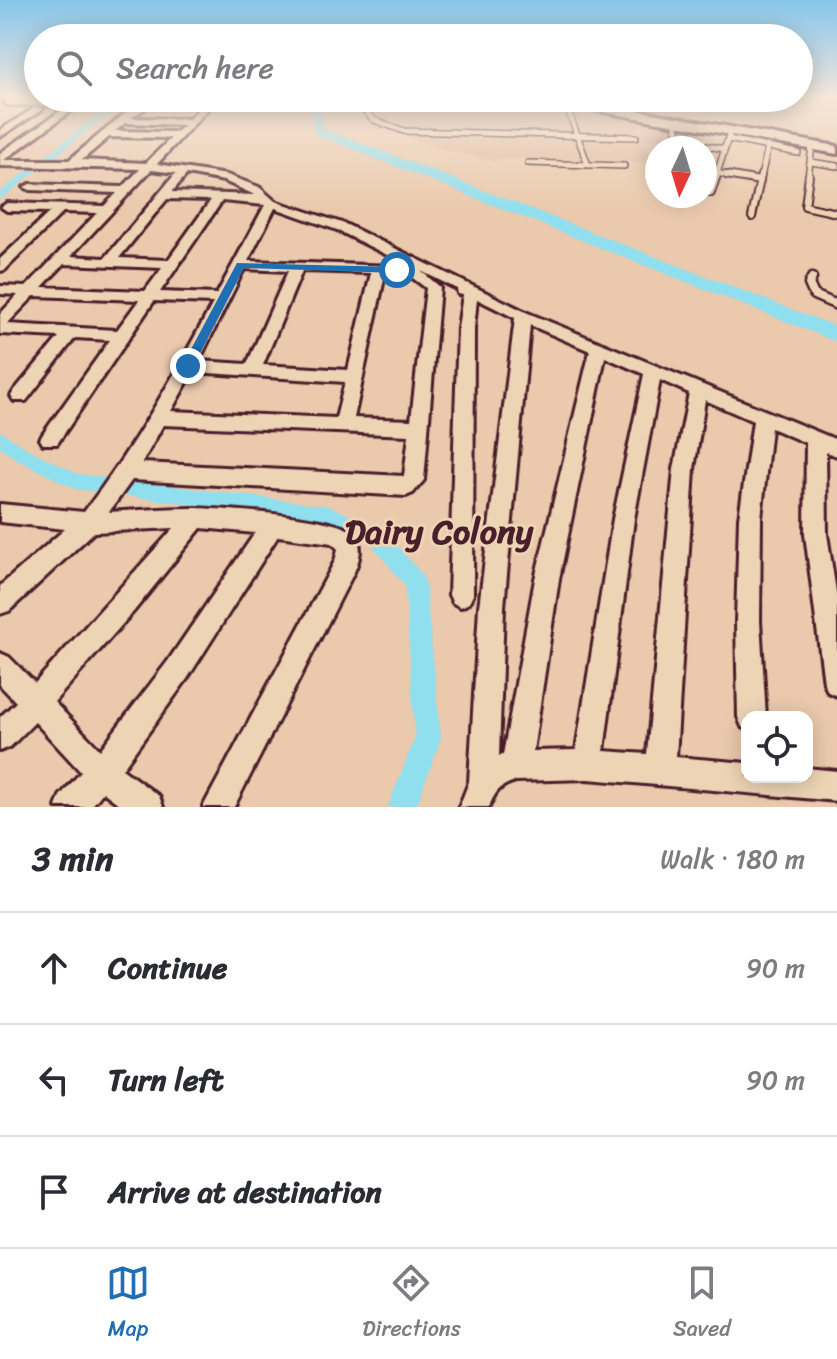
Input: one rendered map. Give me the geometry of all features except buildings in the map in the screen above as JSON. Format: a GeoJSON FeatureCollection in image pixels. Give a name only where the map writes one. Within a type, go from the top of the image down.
{"type":"FeatureCollection","features":[{"type":"Feature","properties":{"kind":"street"},"geometry":{"type":"LineString","coordinates":[[0,161],[36,135]]}},
{"type":"Feature","properties":{"kind":"street"},"geometry":{"type":"LineString","coordinates":[[71,164],[105,135]]}},
{"type":"Feature","properties":{"kind":"street"},"geometry":{"type":"LineString","coordinates":[[130,135],[179,135]]}},
{"type":"Feature","properties":{"kind":"street"},"geometry":{"type":"LineString","coordinates":[[131,145],[142,135]]}},
{"type":"Feature","properties":{"kind":"street"},"geometry":{"type":"LineString","coordinates":[[0,326],[27,292],[179,135]]}},
{"type":"Feature","properties":{"kind":"street"},"geometry":{"type":"LineString","coordinates":[[729,135],[837,148]]}},
{"type":"Feature","properties":{"kind":"street"},"geometry":{"type":"LineString","coordinates":[[757,135],[837,148]]}},
{"type":"Feature","properties":{"kind":"street"},"geometry":{"type":"LineString","coordinates":[[0,161],[55,164],[114,161],[145,168],[184,170],[228,177],[257,189],[270,202]]}},
{"type":"Feature","properties":{"kind":"street"},"geometry":{"type":"LineString","coordinates":[[109,262],[184,170]]}},
{"type":"Feature","properties":{"kind":"street"},"geometry":{"type":"LineString","coordinates":[[30,187],[124,190]]}},
{"type":"Feature","properties":{"kind":"street"},"geometry":{"type":"LineString","coordinates":[[165,195],[270,202],[341,227],[523,316],[827,444],[816,534],[837,683]]}},
{"type":"Feature","properties":{"kind":"street"},"geometry":{"type":"LineString","coordinates":[[50,439],[219,197]]}},
{"type":"Feature","properties":{"kind":"street"},"geometry":{"type":"LineString","coordinates":[[0,602],[89,522],[127,471],[188,366],[270,202]]}},
{"type":"Feature","properties":{"kind":"street"},"geometry":{"type":"LineString","coordinates":[[7,207],[105,210]]}},
{"type":"Feature","properties":{"kind":"street"},"geometry":{"type":"LineString","coordinates":[[0,267],[61,208]]}},
{"type":"Feature","properties":{"kind":"street"},"geometry":{"type":"LineString","coordinates":[[58,260],[173,264]]}},
{"type":"Feature","properties":{"kind":"street"},"geometry":{"type":"LineString","coordinates":[[127,471],[406,487],[414,480],[434,292],[426,280],[414,273],[379,270],[241,265]]}},
{"type":"Feature","properties":{"kind":"street"},"geometry":{"type":"LineString","coordinates":[[252,372],[296,269]]}},
{"type":"Feature","properties":{"kind":"street"},"geometry":{"type":"LineString","coordinates":[[344,423],[379,270]]}},
{"type":"Feature","properties":{"kind":"street"},"geometry":{"type":"LineString","coordinates":[[0,290],[222,299]]}},
{"type":"Feature","properties":{"kind":"street"},"geometry":{"type":"LineString","coordinates":[[434,292],[471,290]]}},
{"type":"Feature","properties":{"kind":"street"},"geometry":{"type":"LineString","coordinates":[[461,595],[466,328],[471,290]]}},
{"type":"Feature","properties":{"kind":"street"},"geometry":{"type":"LineString","coordinates":[[479,794],[495,577],[523,316]]}},
{"type":"Feature","properties":{"kind":"street"},"geometry":{"type":"LineString","coordinates":[[0,326],[124,336]]}},
{"type":"Feature","properties":{"kind":"street"},"geometry":{"type":"LineString","coordinates":[[20,396],[71,333]]}},
{"type":"Feature","properties":{"kind":"street"},"geometry":{"type":"LineString","coordinates":[[516,766],[547,579],[599,348]]}},
{"type":"Feature","properties":{"kind":"street"},"geometry":{"type":"LineString","coordinates":[[188,366],[355,377]]}},
{"type":"Feature","properties":{"kind":"street"},"geometry":{"type":"LineString","coordinates":[[588,764],[608,617],[642,419],[653,373]]}},
{"type":"Feature","properties":{"kind":"street"},"geometry":{"type":"LineString","coordinates":[[660,770],[684,469],[698,391]]}},
{"type":"Feature","properties":{"kind":"street"},"geometry":{"type":"LineString","coordinates":[[158,418],[418,428]]}},
{"type":"Feature","properties":{"kind":"street"},"geometry":{"type":"LineString","coordinates":[[752,711],[748,621],[750,518],[763,418]]}},
{"type":"Feature","properties":{"kind":"street"},"geometry":{"type":"LineString","coordinates":[[0,513],[89,522],[196,518],[336,534],[346,540],[349,549],[346,564],[218,807]]}},
{"type":"Feature","properties":{"kind":"street"},"geometry":{"type":"LineString","coordinates":[[0,737],[35,704],[129,600],[196,518]]}},
{"type":"Feature","properties":{"kind":"street"},"geometry":{"type":"LineString","coordinates":[[71,807],[102,773],[225,599],[273,525]]}},
{"type":"Feature","properties":{"kind":"street"},"geometry":{"type":"LineString","coordinates":[[0,666],[102,773],[148,807]]}},
{"type":"Feature","properties":{"kind":"street"},"geometry":{"type":"LineString","coordinates":[[479,794],[497,771],[516,766],[588,764],[741,778]]}},
{"type":"Feature","properties":{"kind":"street"},"geometry":{"type":"LineString","coordinates":[[801,783],[837,786]]}},
{"type":"Feature","properties":{"kind":"lane"},"geometry":{"type":"LineString","coordinates":[[530,135],[636,137]]}},
{"type":"Feature","properties":{"kind":"lane"},"geometry":{"type":"LineString","coordinates":[[760,181],[717,173],[729,135],[798,153]]}},
{"type":"Feature","properties":{"kind":"lane"},"geometry":{"type":"LineString","coordinates":[[576,136],[588,165]]}},
{"type":"Feature","properties":{"kind":"lane"},"geometry":{"type":"LineString","coordinates":[[752,217],[768,146]]}},
{"type":"Feature","properties":{"kind":"lane"},"geometry":{"type":"LineString","coordinates":[[812,146],[805,206],[837,213]]}},
{"type":"Feature","properties":{"kind":"lane"},"geometry":{"type":"LineString","coordinates":[[717,148],[725,149]]}},
{"type":"Feature","properties":{"kind":"lane"},"geometry":{"type":"LineString","coordinates":[[811,162],[837,166]]}},
{"type":"Feature","properties":{"kind":"lane"},"geometry":{"type":"LineString","coordinates":[[528,163],[624,166]]}},
{"type":"Feature","properties":{"kind":"lane"},"geometry":{"type":"LineString","coordinates":[[812,278],[809,284],[814,295],[837,305]]}},
{"type":"Feature","properties":{"kind":"shaded area"},"geometry":{"type":"Polygon","coordinates":[[[402,135],[704,135],[645,136],[645,163],[498,158],[496,162],[438,148],[402,135]]]}},
{"type":"Feature","properties":{"kind":"waterway"},"geometry":{"type":"LineString","coordinates":[[0,197],[78,135]]}},
{"type":"Feature","properties":{"kind":"waterway"},"geometry":{"type":"LineString","coordinates":[[328,135],[837,335]]}},
{"type":"Feature","properties":{"kind":"waterway"},"geometry":{"type":"LineString","coordinates":[[0,438],[22,454],[75,481],[329,514],[377,536],[415,582],[428,738],[402,807]]}},
{"type":"Feature","properties":{"kind":"district","name":"Dairy Colony"},"geometry":{"type":"Point","coordinates":[439,532]}},
{"type":"Feature","properties":{"kind":"route"},"geometry":{"type":"LineString","coordinates":[[188,366],[241,265],[397,270]]}}]}
